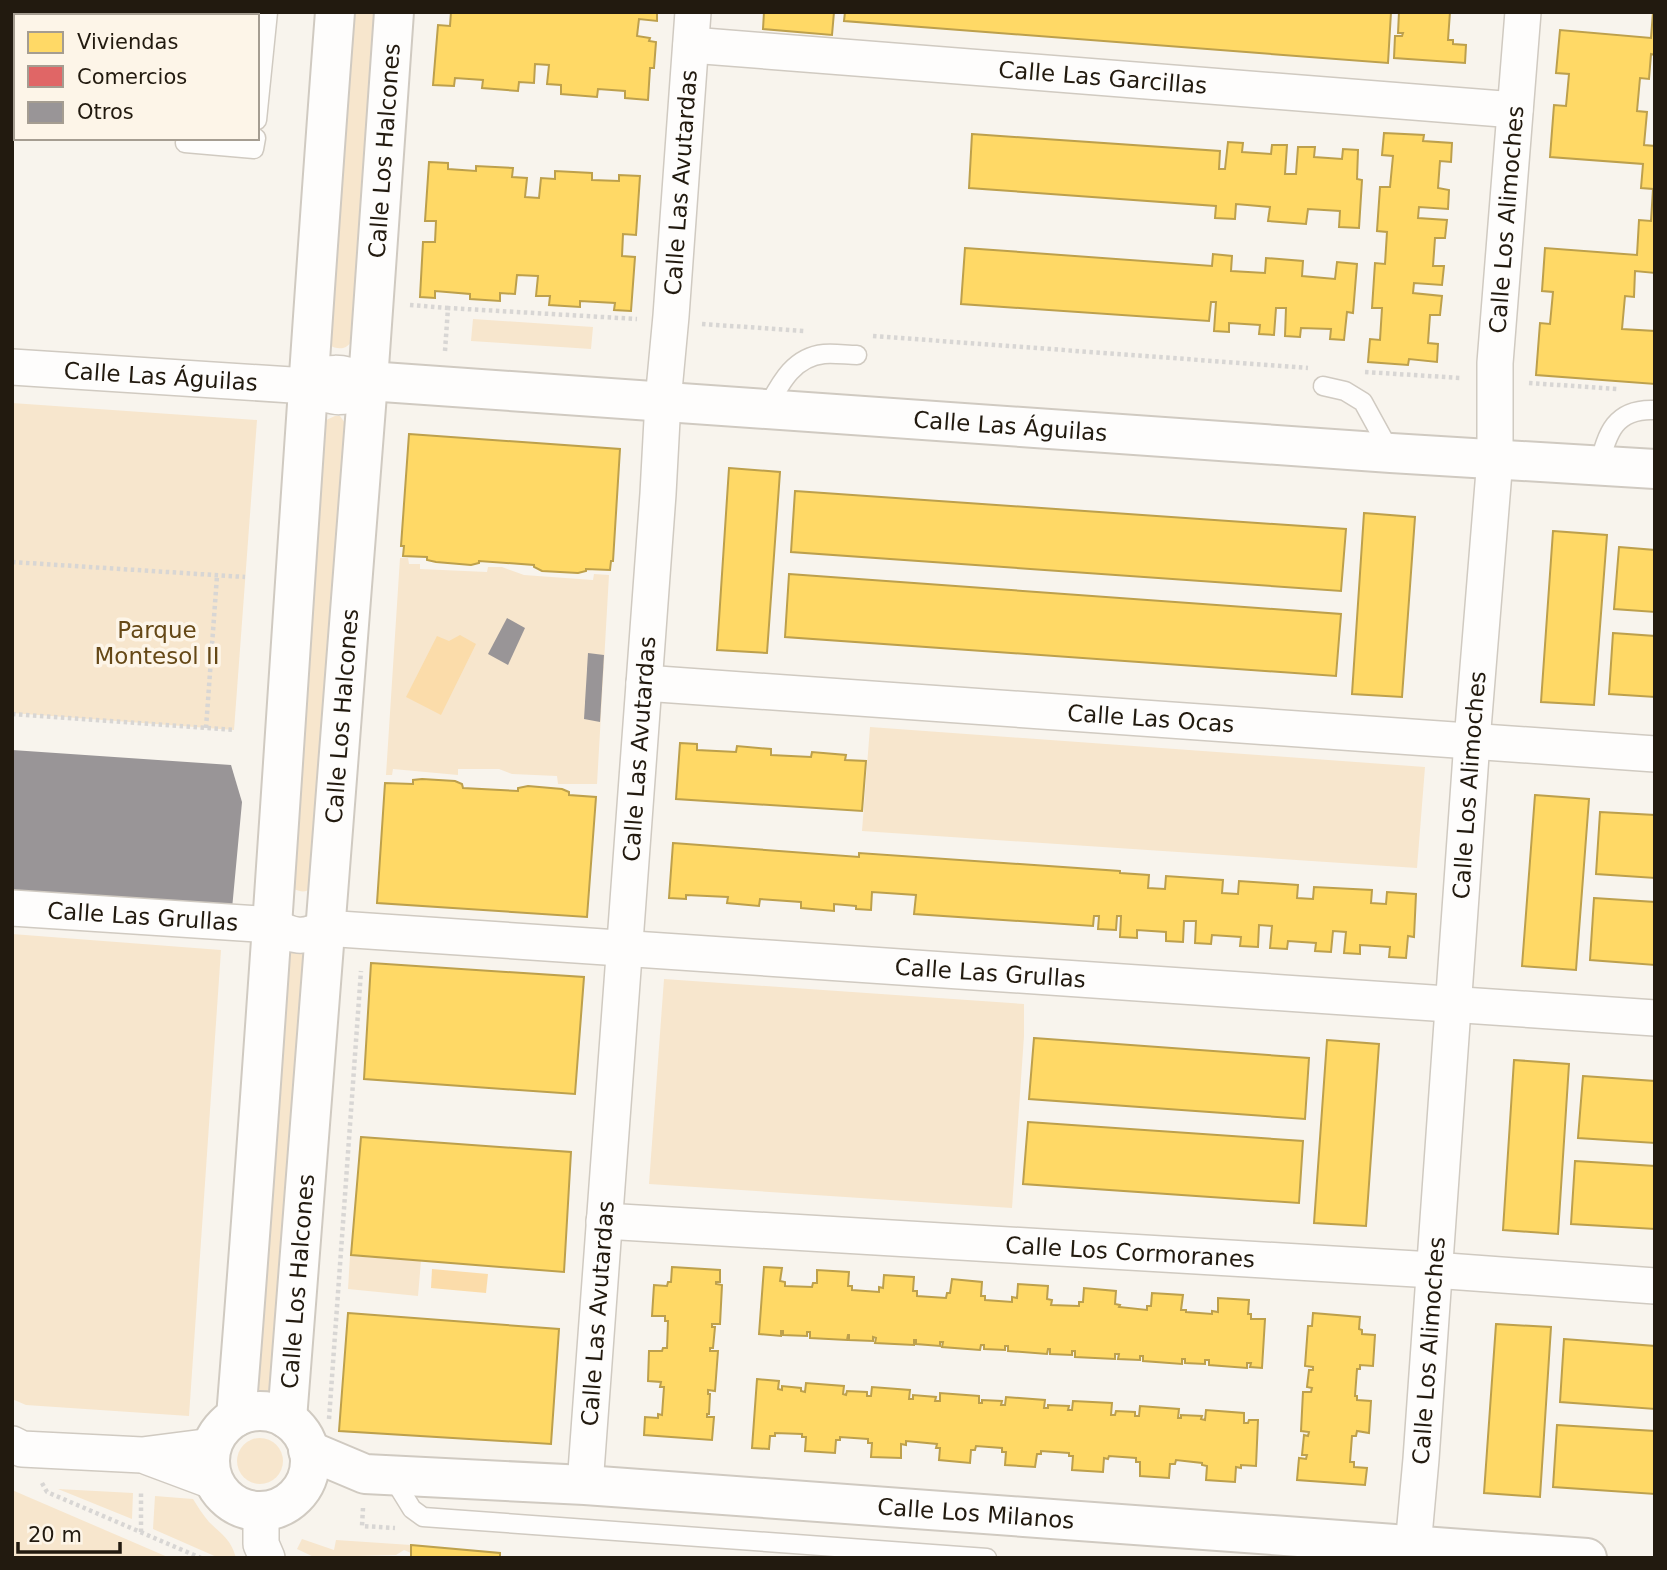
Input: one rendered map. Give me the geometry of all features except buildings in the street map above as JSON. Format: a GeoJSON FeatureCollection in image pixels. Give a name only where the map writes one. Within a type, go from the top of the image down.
{"type":"FeatureCollection","features":[{"type":"Feature","properties":{"kind":"street"},"geometry":{"type":"LineString","coordinates":[[236,1418],[273,925],[307,386],[335,12]]}},
{"type":"Feature","properties":{"kind":"street","name":"Calle Los Halcones"},"geometry":{"type":"LineString","coordinates":[[286,1419],[368,381],[394,12]]}},
{"type":"Feature","properties":{"kind":"street","name":"Calle Los Alimoches"},"geometry":{"type":"LineString","coordinates":[[1413,1552],[1495,459],[1495,363],[1523,12]]}},
{"type":"Feature","properties":{"kind":"street","name":"Calle Las Garcillas"},"geometry":{"type":"LineString","coordinates":[[692,29],[1515,110]]}},
{"type":"Feature","properties":{"kind":"street","name":"Calle Las Avutardas"},"geometry":{"type":"LineString","coordinates":[[585,1485],[692,29]]}},
{"type":"Feature","properties":{"kind":"street","name":"Calle Las Águilas"},"geometry":{"type":"LineString","coordinates":[[12,367],[307,386],[326,374],[339,373],[368,381],[1655,469]]}},
{"type":"Feature","properties":{"kind":"street","name":"Calle Las Ocas"},"geometry":{"type":"LineString","coordinates":[[644,682],[1655,754]]}},
{"type":"Feature","properties":{"kind":"street","name":"Calle Las Grullas"},"geometry":{"type":"LineString","coordinates":[[12,908],[273,925],[287,917],[301,916],[316,919],[324,928],[1655,1018]]}},
{"type":"Feature","properties":{"kind":"street","name":"Calle Los Cormoranes"},"geometry":{"type":"LineString","coordinates":[[604,1221],[1433,1270],[1655,1286]]}},
{"type":"Feature","properties":{"kind":"street"},"geometry":{"type":"LineString","coordinates":[[261,1411],[286,1419],[298,1429],[306,1441],[318,1435],[305,1482],[289,1501],[261,1511],[238,1506],[226,1497],[214,1464],[218,1435],[225,1425],[248,1412],[261,1411]]}},
{"type":"Feature","properties":{"kind":"street","name":"Calle Los Milanos"},"geometry":{"type":"LineString","coordinates":[[318,1435],[378,1474]]}},
{"type":"Feature","properties":{"kind":"street"},"geometry":{"type":"LineString","coordinates":[[17,1446],[142,1455],[214,1464]]}},
{"type":"Feature","properties":{"kind":"street","name":"Calle Los Milanos"},"geometry":{"type":"LineString","coordinates":[[302,1487],[378,1474],[585,1485],[1299,1547],[1587,1558]]}},
{"type":"Feature","properties":{"kind":"street"},"geometry":{"type":"LineString","coordinates":[[261,1511],[261,1544],[267,1558]]}},
{"type":"Feature","properties":{"kind":"lane"},"geometry":{"type":"LineString","coordinates":[[260,73],[261,47],[268,12]]}},
{"type":"Feature","properties":{"kind":"lane"},"geometry":{"type":"LineString","coordinates":[[186,140],[185,143],[254,149],[256,140]]}},
{"type":"Feature","properties":{"kind":"lane"},"geometry":{"type":"LineString","coordinates":[[767,408],[792,368],[804,359],[824,354],[857,355]]}},
{"type":"Feature","properties":{"kind":"lane"},"geometry":{"type":"LineString","coordinates":[[1323,386],[1345,391],[1363,402],[1391,453]]}},
{"type":"Feature","properties":{"kind":"lane"},"geometry":{"type":"LineString","coordinates":[[1599,466],[1606,437],[1617,421],[1630,413],[1655,410]]}},
{"type":"Feature","properties":{"kind":"lane"},"geometry":{"type":"LineString","coordinates":[[378,1474],[422,1517],[987,1558]]}},
{"type":"Feature","properties":{"kind":"path"},"geometry":{"type":"LineString","coordinates":[[442,386],[448,308],[810,332]]}},
{"type":"Feature","properties":{"kind":"path"},"geometry":{"type":"LineString","coordinates":[[866,336],[1312,368]]}},
{"type":"Feature","properties":{"kind":"path"},"geometry":{"type":"LineString","coordinates":[[1354,371],[1628,390]]}},
{"type":"Feature","properties":{"kind":"path"},"geometry":{"type":"LineString","coordinates":[[12,562],[245,578]]}},
{"type":"Feature","properties":{"kind":"path"},"geometry":{"type":"LineString","coordinates":[[206,728],[217,576]]}},
{"type":"Feature","properties":{"kind":"path"},"geometry":{"type":"LineString","coordinates":[[12,714],[234,730]]}},
{"type":"Feature","properties":{"kind":"path"},"geometry":{"type":"LineString","coordinates":[[318,1435],[364,931]]}},
{"type":"Feature","properties":{"kind":"path"},"geometry":{"type":"LineString","coordinates":[[17,1446],[47,1492],[201,1558]]}},
{"type":"Feature","properties":{"kind":"path"},"geometry":{"type":"LineString","coordinates":[[378,1474],[362,1526],[404,1529]]}},
{"type":"Feature","properties":{"kind":"green space"},"geometry":{"type":"Polygon","coordinates":[[[349,12],[375,12],[353,338],[349,345],[340,348],[329,345],[349,12]]]}},
{"type":"Feature","properties":{"kind":"green space"},"geometry":{"type":"Polygon","coordinates":[[[473,319],[593,327],[591,349],[471,341],[473,319]]]}},
{"type":"Feature","properties":{"kind":"green space","name":"Parque Montesol II"},"geometry":{"type":"Polygon","coordinates":[[[12,403],[257,420],[234,730],[12,713],[12,403]]]}},
{"type":"Feature","properties":{"kind":"green space"},"geometry":{"type":"Polygon","coordinates":[[[340,416],[347,426],[312,887],[301,891],[294,889],[324,421],[340,416]]]}},
{"type":"Feature","properties":{"kind":"green space"},"geometry":{"type":"Polygon","coordinates":[[[400,558],[408,558],[409,564],[420,564],[420,569],[487,572],[488,567],[502,567],[524,575],[593,580],[594,574],[609,575],[597,784],[558,784],[557,776],[512,774],[499,769],[458,769],[458,775],[393,769],[392,775],[386,775],[400,558]]]}},
{"type":"Feature","properties":{"kind":"green space"},"geometry":{"type":"Polygon","coordinates":[[[870,727],[1425,767],[1417,868],[862,831],[870,727]]]}},
{"type":"Feature","properties":{"kind":"green space"},"geometry":{"type":"Polygon","coordinates":[[[12,934],[221,950],[189,1416],[26,1405],[12,1399],[12,934]]]}},
{"type":"Feature","properties":{"kind":"green space"},"geometry":{"type":"Polygon","coordinates":[[[308,946],[272,1392],[265,1393],[256,1388],[285,950],[308,946]]]}},
{"type":"Feature","properties":{"kind":"green space"},"geometry":{"type":"Polygon","coordinates":[[[664,979],[1024,1004],[1012,1208],[649,1184],[664,979]]]}},
{"type":"Feature","properties":{"kind":"green space"},"geometry":{"type":"Polygon","coordinates":[[[350,1256],[421,1261],[418,1296],[348,1289],[350,1256]]]}},
{"type":"Feature","properties":{"kind":"green space"},"geometry":{"type":"Polygon","coordinates":[[[260,1438],[276,1445],[283,1461],[276,1477],[260,1484],[244,1477],[237,1461],[244,1445],[260,1438]]]}},
{"type":"Feature","properties":{"kind":"green space"},"geometry":{"type":"Polygon","coordinates":[[[58,1489],[133,1493],[132,1519],[58,1489]]]}},
{"type":"Feature","properties":{"kind":"green space"},"geometry":{"type":"Polygon","coordinates":[[[12,1490],[170,1558],[12,1558],[12,1490]]]}},
{"type":"Feature","properties":{"kind":"green space"},"geometry":{"type":"Polygon","coordinates":[[[155,1496],[193,1499],[209,1522],[229,1542],[236,1558],[219,1558],[153,1529],[155,1496]]]}},
{"type":"Feature","properties":{"kind":"green space"},"geometry":{"type":"Polygon","coordinates":[[[302,1539],[334,1550],[336,1540],[411,1545],[411,1553],[404,1550],[396,1555],[316,1558],[297,1549],[302,1539]]]}},
{"type":"Feature","properties":{"kind":"shaded area"},"geometry":{"type":"Polygon","coordinates":[[[460,635],[476,644],[441,715],[406,697],[437,636],[449,641],[460,635]]]}},
{"type":"Feature","properties":{"kind":"shaded area"},"geometry":{"type":"Polygon","coordinates":[[[432,1269],[488,1274],[486,1293],[431,1288],[432,1269]]]}}]}
